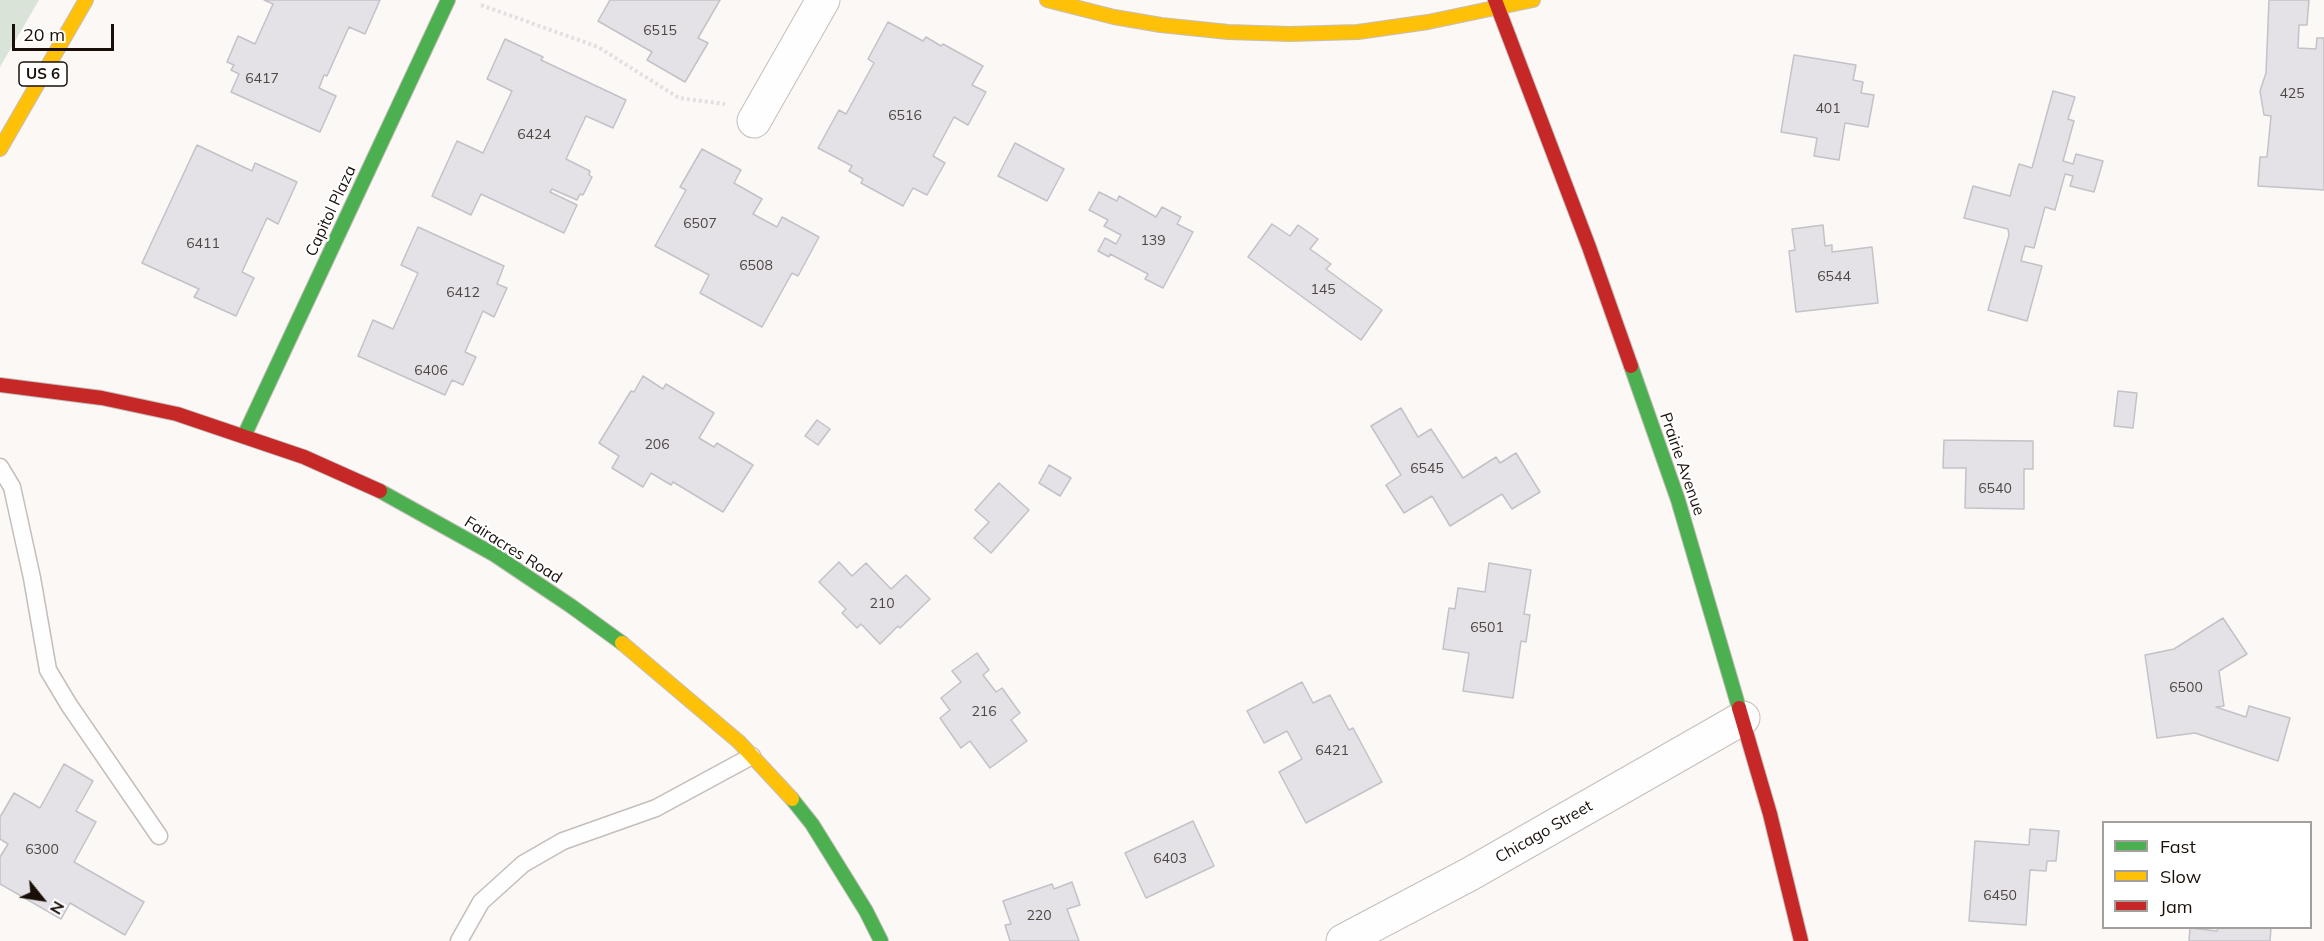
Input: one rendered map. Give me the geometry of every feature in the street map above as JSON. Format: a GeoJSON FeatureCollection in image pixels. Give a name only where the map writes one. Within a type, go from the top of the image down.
{"type":"FeatureCollection","features":[{"type":"Feature","properties":{"kind":"main road","name":"US 6"},"geometry":{"type":"LineString","coordinates":[[0,149],[86,0]]}},
{"type":"Feature","properties":{"kind":"main road","name":"Capitol Plaza"},"geometry":{"type":"LineString","coordinates":[[244,436],[448,0]]}},
{"type":"Feature","properties":{"kind":"main road"},"geometry":{"type":"LineString","coordinates":[[1047,0],[1161,25],[1228,32],[1290,34],[1358,32],[1428,22],[1496,4],[1533,0]]}},
{"type":"Feature","properties":{"kind":"main road","name":"Prairie Avenue"},"geometry":{"type":"LineString","coordinates":[[1496,4],[1589,247],[1678,500],[1770,814],[1801,941]]}},
{"type":"Feature","properties":{"kind":"main road","name":"Fairacres Road"},"geometry":{"type":"LineString","coordinates":[[0,384],[102,398],[177,414],[244,436],[304,457],[369,485],[495,555],[632,651],[739,742],[779,784],[812,824],[866,911],[881,941]]}},
{"type":"Feature","properties":{"kind":"street"},"geometry":{"type":"LineString","coordinates":[[757,114],[823,0]]}},
{"type":"Feature","properties":{"kind":"street","name":"Chicago Street"},"geometry":{"type":"LineString","coordinates":[[1343,941],[1470,874],[1743,718]]}},
{"type":"Feature","properties":{"kind":"lane"},"geometry":{"type":"LineString","coordinates":[[0,467],[12,487],[32,578],[48,670],[69,705],[159,836]]}},
{"type":"Feature","properties":{"kind":"lane"},"geometry":{"type":"LineString","coordinates":[[459,941],[481,902],[523,864],[563,841],[656,808],[752,756]]}},
{"type":"Feature","properties":{"kind":"path"},"geometry":{"type":"LineString","coordinates":[[478,4],[598,47],[679,98],[757,114]]}},
{"type":"Feature","properties":{"kind":"shaded area"},"geometry":{"type":"Polygon","coordinates":[[[0,0],[39,0],[0,67],[0,0]]]}},
{"type":"Feature","properties":{"kind":"building"},"geometry":{"type":"Polygon","coordinates":[[[264,0],[380,0],[365,34],[349,27],[327,76],[324,75],[319,88],[336,96],[320,132],[231,92],[239,74],[231,70],[234,65],[227,62],[238,36],[255,44],[273,4],[264,0]]]}},
{"type":"Feature","properties":{"kind":"building"},"geometry":{"type":"Polygon","coordinates":[[[610,0],[720,0],[698,38],[708,43],[685,82],[647,60],[652,52],[598,21],[610,0]]]}},
{"type":"Feature","properties":{"kind":"building"},"geometry":{"type":"Polygon","coordinates":[[[2269,0],[2309,0],[2307,25],[2299,25],[2298,48],[2316,49],[2317,38],[2324,38],[2324,190],[2258,186],[2260,157],[2267,157],[2271,116],[2264,115],[2260,91],[2266,73],[2269,0]]]}},
{"type":"Feature","properties":{"kind":"building"},"geometry":{"type":"Polygon","coordinates":[[[888,22],[923,41],[926,37],[941,46],[943,44],[983,66],[972,85],[986,92],[968,125],[954,117],[933,156],[945,163],[927,195],[913,188],[903,206],[861,183],[863,179],[849,171],[852,166],[818,148],[839,110],[846,114],[874,63],[868,59],[888,22]]]}},
{"type":"Feature","properties":{"kind":"building"},"geometry":{"type":"Polygon","coordinates":[[[505,39],[543,57],[541,60],[626,100],[613,128],[586,116],[566,159],[590,171],[589,175],[592,177],[583,195],[580,194],[577,200],[552,189],[550,192],[577,205],[564,233],[481,194],[471,215],[432,196],[457,141],[483,153],[512,91],[487,79],[505,39]]]}},
{"type":"Feature","properties":{"kind":"building"},"geometry":{"type":"Polygon","coordinates":[[[1794,55],[1856,65],[1853,80],[1863,82],[1861,93],[1874,95],[1868,127],[1845,123],[1839,160],[1814,156],[1817,138],[1781,132],[1794,55]]]}},
{"type":"Feature","properties":{"kind":"building"},"geometry":{"type":"Polygon","coordinates":[[[2053,91],[2075,97],[2068,119],[2074,121],[2063,161],[2073,164],[2076,154],[2103,161],[2094,192],[2070,186],[2073,176],[2065,174],[2055,210],[2045,207],[2034,248],[2025,246],[2021,261],[2042,266],[2027,321],[1988,310],[2009,235],[2008,229],[1964,218],[1973,186],[2010,196],[2019,164],[2032,168],[2053,91]]]}},
{"type":"Feature","properties":{"kind":"building"},"geometry":{"type":"Polygon","coordinates":[[[1015,143],[1064,169],[1047,201],[998,176],[1015,143]]]}},
{"type":"Feature","properties":{"kind":"building"},"geometry":{"type":"Polygon","coordinates":[[[197,145],[252,171],[255,163],[297,182],[278,224],[267,218],[242,272],[254,278],[236,316],[194,297],[199,289],[142,263],[197,145]]]}},
{"type":"Feature","properties":{"kind":"building"},"geometry":{"type":"Polygon","coordinates":[[[702,149],[741,170],[734,183],[762,199],[753,214],[777,227],[782,217],[819,237],[798,276],[792,273],[762,327],[700,293],[709,275],[655,246],[686,190],[680,187],[702,149]]]}},
{"type":"Feature","properties":{"kind":"building"},"geometry":{"type":"Polygon","coordinates":[[[1099,192],[1117,201],[1119,196],[1156,217],[1162,207],[1181,217],[1177,224],[1193,232],[1163,288],[1145,279],[1148,274],[1110,254],[1109,257],[1098,251],[1105,238],[1116,244],[1121,235],[1104,226],[1108,220],[1089,210],[1099,192]]]}},
{"type":"Feature","properties":{"kind":"building"},"geometry":{"type":"Polygon","coordinates":[[[1272,224],[1290,236],[1298,225],[1318,239],[1310,249],[1331,264],[1326,269],[1382,310],[1361,340],[1248,257],[1272,224]]]}},
{"type":"Feature","properties":{"kind":"building"},"geometry":{"type":"Polygon","coordinates":[[[1823,225],[1825,246],[1832,245],[1832,252],[1872,247],[1878,303],[1796,312],[1789,251],[1795,250],[1792,229],[1823,225]]]}},
{"type":"Feature","properties":{"kind":"building"},"geometry":{"type":"Polygon","coordinates":[[[418,227],[504,266],[497,284],[507,288],[494,317],[483,311],[465,352],[476,357],[463,385],[452,380],[445,395],[358,356],[373,320],[393,329],[418,273],[401,265],[418,227]]]}},
{"type":"Feature","properties":{"kind":"building"},"geometry":{"type":"Polygon","coordinates":[[[643,376],[663,389],[666,384],[714,413],[699,438],[714,447],[717,443],[753,465],[723,512],[673,482],[671,485],[651,473],[643,487],[612,468],[619,456],[599,443],[643,376]]]}},
{"type":"Feature","properties":{"kind":"building"},"geometry":{"type":"Polygon","coordinates":[[[2118,391],[2137,393],[2133,428],[2114,426],[2118,391]]]}},
{"type":"Feature","properties":{"kind":"building"},"geometry":{"type":"Polygon","coordinates":[[[1401,408],[1418,437],[1431,429],[1463,478],[1496,457],[1500,463],[1516,453],[1540,492],[1512,509],[1502,494],[1450,526],[1432,496],[1404,513],[1386,485],[1401,475],[1371,426],[1401,408]]]}},
{"type":"Feature","properties":{"kind":"building"},"geometry":{"type":"Polygon","coordinates":[[[817,420],[830,429],[818,445],[805,436],[817,420]]]}},
{"type":"Feature","properties":{"kind":"building"},"geometry":{"type":"Polygon","coordinates":[[[1944,440],[2033,441],[2033,469],[2024,469],[2024,509],[1965,508],[1966,468],[1943,468],[1944,440]]]}},
{"type":"Feature","properties":{"kind":"building"},"geometry":{"type":"Polygon","coordinates":[[[1049,465],[1071,478],[1060,496],[1039,483],[1049,465]]]}},
{"type":"Feature","properties":{"kind":"building"},"geometry":{"type":"Polygon","coordinates":[[[999,483],[1029,510],[991,553],[974,538],[989,522],[975,510],[999,483]]]}},
{"type":"Feature","properties":{"kind":"building"},"geometry":{"type":"Polygon","coordinates":[[[839,562],[852,576],[866,563],[891,589],[906,575],[930,599],[880,644],[861,624],[857,628],[842,613],[846,609],[819,582],[839,562]]]}},
{"type":"Feature","properties":{"kind":"building"},"geometry":{"type":"Polygon","coordinates":[[[1489,563],[1531,570],[1524,614],[1530,615],[1526,642],[1521,641],[1513,698],[1463,691],[1469,653],[1443,649],[1449,608],[1455,609],[1458,588],[1485,592],[1489,563]]]}},
{"type":"Feature","properties":{"kind":"building"},"geometry":{"type":"Polygon","coordinates":[[[2223,618],[2247,654],[2219,671],[2224,706],[2216,707],[2246,717],[2249,706],[2290,718],[2278,761],[2195,733],[2157,738],[2145,655],[2174,649],[2223,618]]]}},
{"type":"Feature","properties":{"kind":"building"},"geometry":{"type":"Polygon","coordinates":[[[977,653],[989,670],[983,675],[996,692],[1002,688],[1020,713],[1011,720],[1027,741],[990,768],[970,741],[961,748],[940,718],[950,710],[941,698],[961,682],[952,671],[977,653]]]}},
{"type":"Feature","properties":{"kind":"building"},"geometry":{"type":"Polygon","coordinates":[[[1302,682],[1313,703],[1330,695],[1349,730],[1353,728],[1382,782],[1306,823],[1279,772],[1302,759],[1287,731],[1264,743],[1247,711],[1302,682]]]}},
{"type":"Feature","properties":{"kind":"building"},"geometry":{"type":"Polygon","coordinates":[[[64,764],[93,781],[76,811],[96,822],[74,862],[144,902],[125,935],[70,903],[61,919],[0,884],[0,857],[8,844],[0,839],[0,817],[14,793],[40,808],[64,764]]]}},
{"type":"Feature","properties":{"kind":"building"},"geometry":{"type":"Polygon","coordinates":[[[1193,821],[1214,866],[1146,898],[1125,853],[1193,821]]]}},
{"type":"Feature","properties":{"kind":"building"},"geometry":{"type":"Polygon","coordinates":[[[2030,829],[2059,831],[2056,861],[2047,861],[2046,871],[2030,870],[2026,925],[1969,921],[1975,841],[2029,845],[2030,829]]]}},
{"type":"Feature","properties":{"kind":"building"},"geometry":{"type":"Polygon","coordinates":[[[1072,882],[1080,905],[1067,909],[1079,941],[1010,941],[1005,925],[1011,924],[1003,901],[1052,884],[1054,889],[1072,882]]]}},
{"type":"Feature","properties":{"kind":"building"},"geometry":{"type":"Polygon","coordinates":[[[2190,929],[2217,931],[2218,929],[2271,929],[2270,941],[2189,941],[2190,929]]]}},
{"type":"Feature","properties":{"kind":"traffic: fast"},"geometry":{"type":"LineString","coordinates":[[244,436],[448,0]]}},
{"type":"Feature","properties":{"kind":"traffic: fast"},"geometry":{"type":"LineString","coordinates":[[1631,366],[1678,500],[1739,708]]}},
{"type":"Feature","properties":{"kind":"traffic: fast"},"geometry":{"type":"LineString","coordinates":[[380,491],[495,555],[622,643]]}},
{"type":"Feature","properties":{"kind":"traffic: fast"},"geometry":{"type":"LineString","coordinates":[[792,799],[812,824],[866,911],[881,941]]}},
{"type":"Feature","properties":{"kind":"traffic: slow"},"geometry":{"type":"LineString","coordinates":[[0,149],[86,0]]}},
{"type":"Feature","properties":{"kind":"traffic: slow"},"geometry":{"type":"LineString","coordinates":[[1047,0],[1114,17],[1161,25],[1228,32],[1290,34],[1358,32],[1428,22],[1533,0]]}},
{"type":"Feature","properties":{"kind":"traffic: slow"},"geometry":{"type":"LineString","coordinates":[[622,643],[739,742],[792,799]]}},
{"type":"Feature","properties":{"kind":"traffic: jam"},"geometry":{"type":"LineString","coordinates":[[1495,0],[1589,247],[1631,366]]}},
{"type":"Feature","properties":{"kind":"traffic: jam"},"geometry":{"type":"LineString","coordinates":[[0,385],[102,398],[177,414],[304,457],[380,491]]}},
{"type":"Feature","properties":{"kind":"traffic: jam"},"geometry":{"type":"LineString","coordinates":[[1739,708],[1770,814],[1801,941]]}}]}
